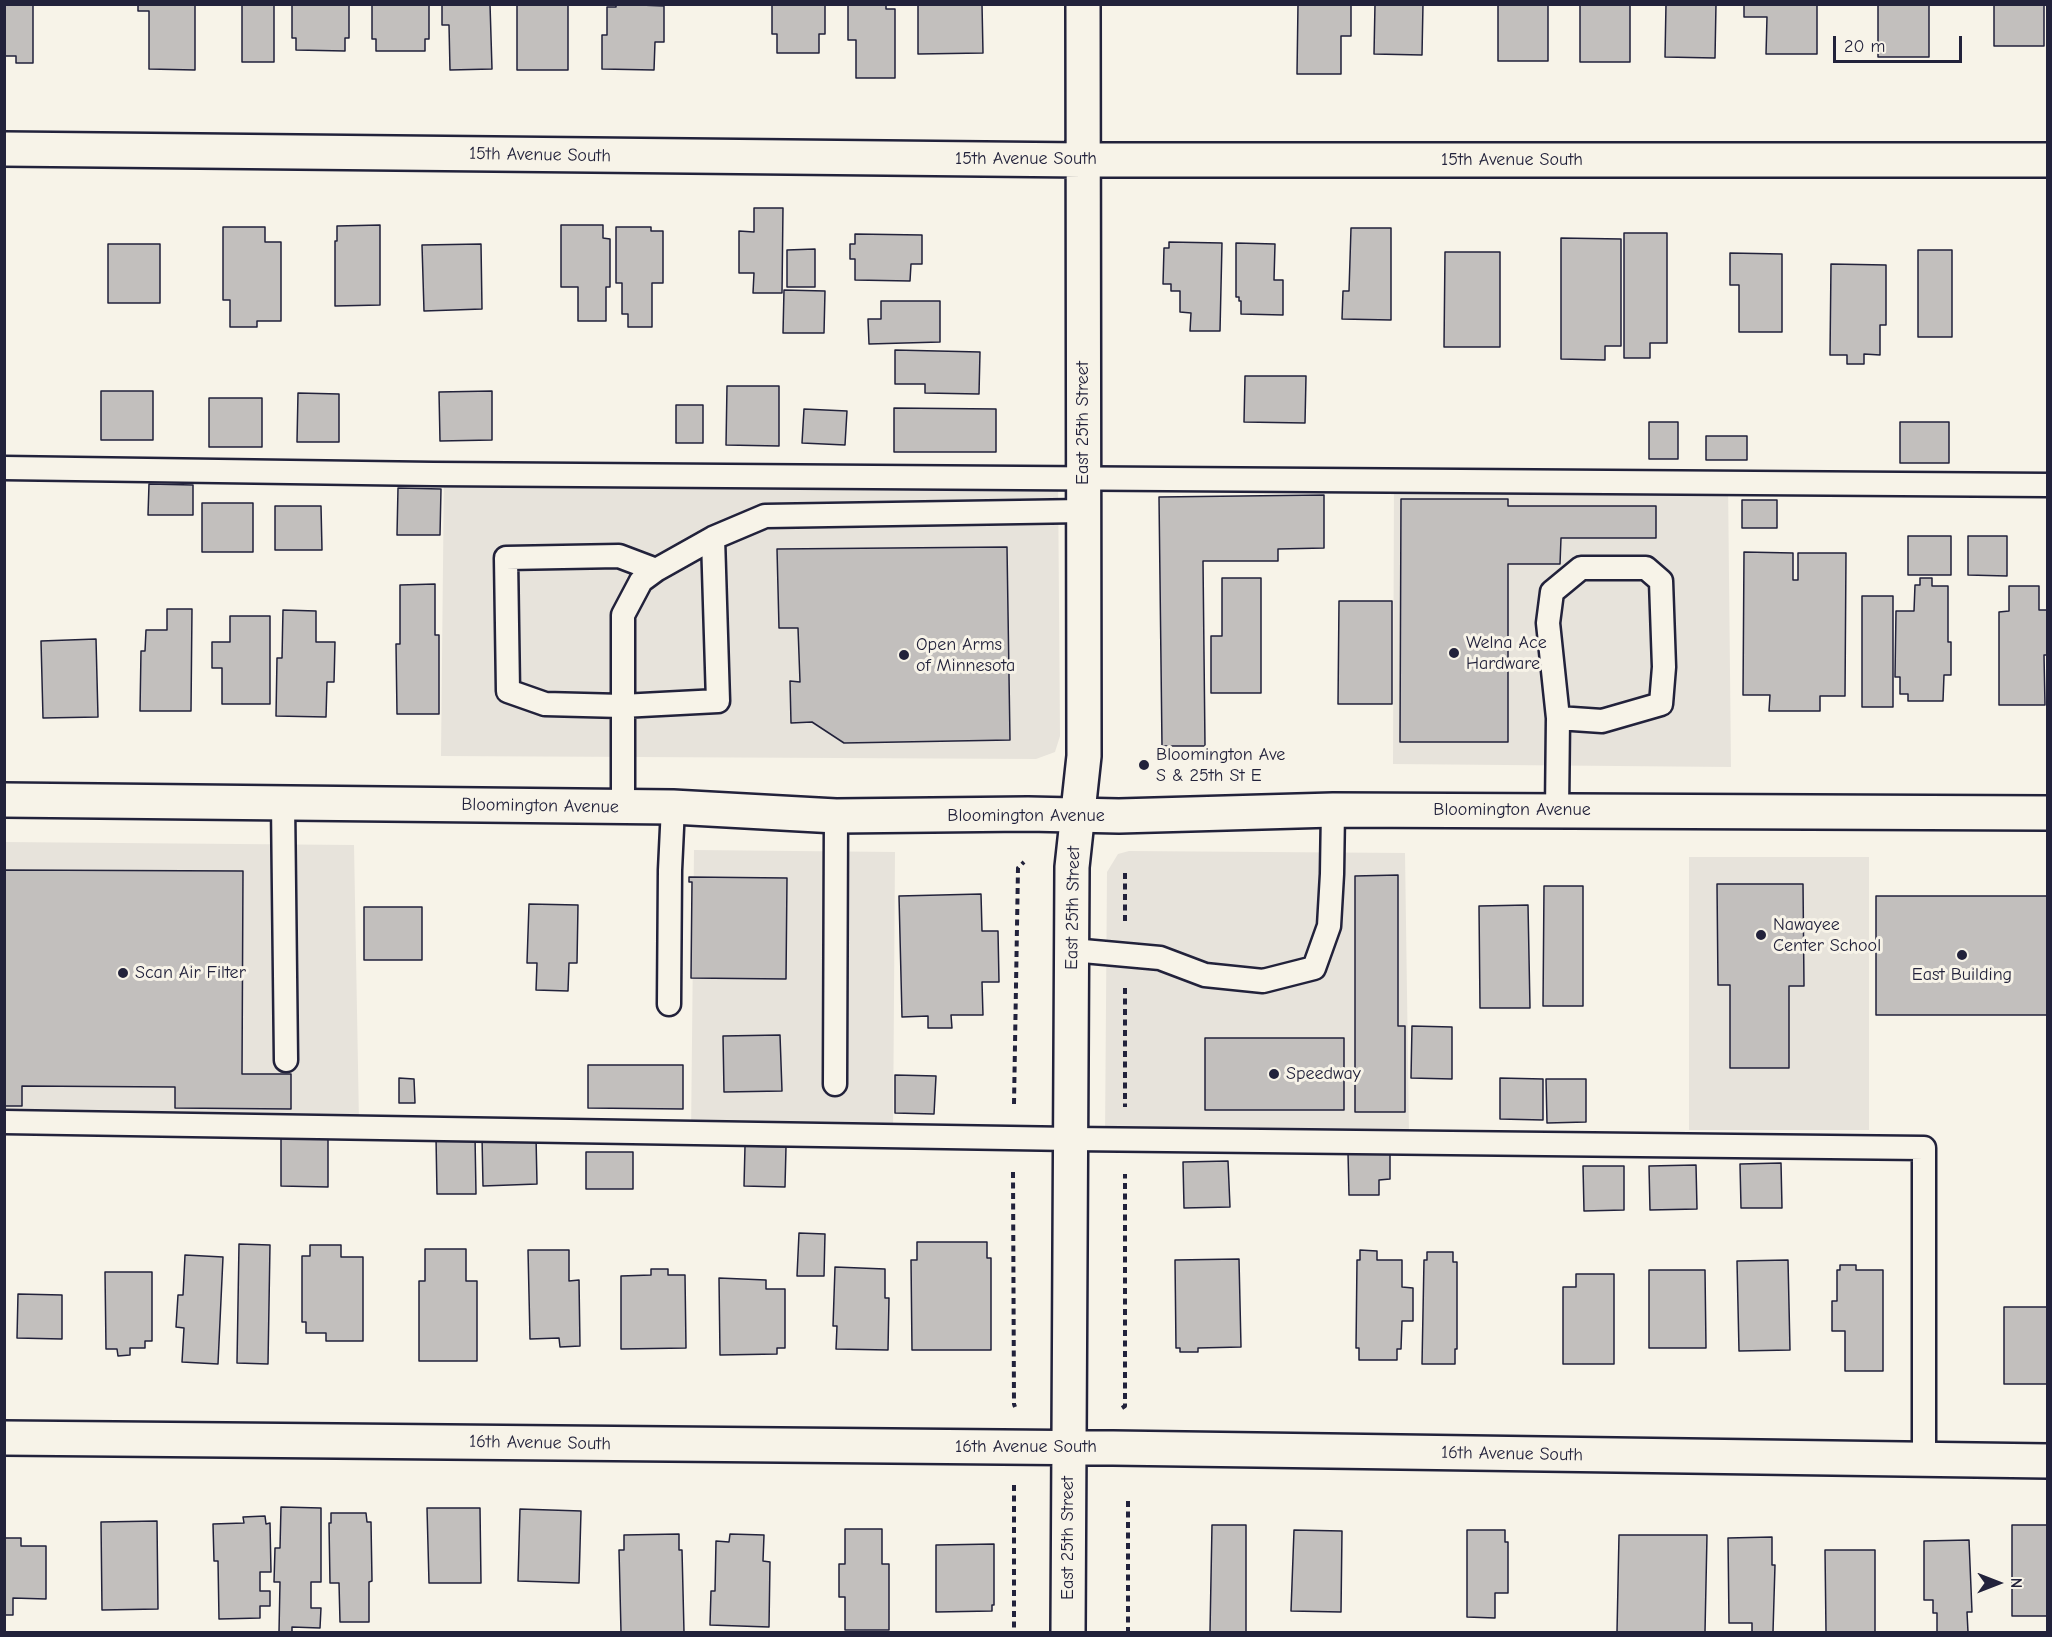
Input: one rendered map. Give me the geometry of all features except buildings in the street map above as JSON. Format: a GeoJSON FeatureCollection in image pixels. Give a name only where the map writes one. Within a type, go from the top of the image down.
{"type":"FeatureCollection","features":[{"type":"Feature","properties":{"kind":"street","name":"East 25th Street"},"geometry":{"type":"LineString","coordinates":[[1068,1632],[1072,867],[1084,756],[1083,4]]}},
{"type":"Feature","properties":{"kind":"street","name":"15th Avenue South"},"geometry":{"type":"LineString","coordinates":[[4,149],[1082,160],[2048,160]]}},
{"type":"Feature","properties":{"kind":"street","name":"Bloomington Avenue"},"geometry":{"type":"LineString","coordinates":[[4,800],[673,807],[836,816],[1119,816],[1333,810],[2048,813]]}},
{"type":"Feature","properties":{"kind":"street","name":"16th Avenue South"},"geometry":{"type":"LineString","coordinates":[[4,1438],[1069,1448],[2048,1461]]}},
{"type":"Feature","properties":{"kind":"lane"},"geometry":{"type":"LineString","coordinates":[[4,468],[433,474],[2048,485]]}},
{"type":"Feature","properties":{"kind":"lane"},"geometry":{"type":"LineString","coordinates":[[623,807],[623,615],[641,581],[656,570],[713,538],[765,516],[1083,511]]}},
{"type":"Feature","properties":{"kind":"lane"},"geometry":{"type":"LineString","coordinates":[[656,570],[619,556],[506,558],[508,691],[545,704],[622,706],[718,701],[713,538]]}},
{"type":"Feature","properties":{"kind":"lane"},"geometry":{"type":"LineString","coordinates":[[1557,811],[1558,718],[1548,622],[1552,592],[1581,568],[1646,568],[1661,581],[1664,667],[1661,704],[1602,721],[1558,718]]}},
{"type":"Feature","properties":{"kind":"lane"},"geometry":{"type":"LineString","coordinates":[[283,802],[285,1060]]}},
{"type":"Feature","properties":{"kind":"lane"},"geometry":{"type":"LineString","coordinates":[[669,1004],[673,807]]}},
{"type":"Feature","properties":{"kind":"lane"},"geometry":{"type":"LineString","coordinates":[[1072,950],[1160,958],[1205,975],[1263,981],[1314,968],[1329,926],[1333,810]]}},
{"type":"Feature","properties":{"kind":"lane"},"geometry":{"type":"LineString","coordinates":[[835,1084],[836,816]]}},
{"type":"Feature","properties":{"kind":"lane"},"geometry":{"type":"LineString","coordinates":[[4,1122],[1072,1139],[1924,1148],[1923,1460]]}},
{"type":"Feature","properties":{"kind":"path"},"geometry":{"type":"LineString","coordinates":[[1014,1484],[1014,1632]]}},
{"type":"Feature","properties":{"kind":"path"},"geometry":{"type":"LineString","coordinates":[[1128,1501],[1128,1632]]}},
{"type":"Feature","properties":{"kind":"shaded area"},"geometry":{"type":"Polygon","coordinates":[[[444,470],[1058,472],[1060,736],[1055,752],[1036,759],[441,756],[444,470]]]}},
{"type":"Feature","properties":{"kind":"shaded area"},"geometry":{"type":"Polygon","coordinates":[[[1394,477],[1728,481],[1731,767],[1393,764],[1394,477]]]}},
{"type":"Feature","properties":{"kind":"shaded area"},"geometry":{"type":"Polygon","coordinates":[[[4,842],[354,845],[359,1122],[5,1126],[4,842]]]}},
{"type":"Feature","properties":{"kind":"shaded area"},"geometry":{"type":"Polygon","coordinates":[[[694,850],[895,852],[893,1138],[691,1136],[694,850]]]}},
{"type":"Feature","properties":{"kind":"shaded area"},"geometry":{"type":"Polygon","coordinates":[[[1129,851],[1405,853],[1409,1133],[1105,1138],[1107,872],[1118,854],[1129,851]]]}},
{"type":"Feature","properties":{"kind":"shaded area"},"geometry":{"type":"Polygon","coordinates":[[[1689,857],[1869,857],[1869,1130],[1689,1130],[1689,857]]]}},
{"type":"Feature","properties":{"kind":"place","name":"Welna Ace Hardware"},"geometry":{"type":"Point","coordinates":[1454,653]}},
{"type":"Feature","properties":{"kind":"place","name":"Open Arms of Minnesota"},"geometry":{"type":"Point","coordinates":[904,655]}},
{"type":"Feature","properties":{"kind":"place","name":"Bloomington Ave S & 25th St E"},"geometry":{"type":"Point","coordinates":[1144,765]}},
{"type":"Feature","properties":{"kind":"place","name":"Nawayee Center School"},"geometry":{"type":"Point","coordinates":[1761,935]}},
{"type":"Feature","properties":{"kind":"place","name":"East Building"},"geometry":{"type":"Point","coordinates":[1962,955]}},
{"type":"Feature","properties":{"kind":"place","name":"Scan Air Filter"},"geometry":{"type":"Point","coordinates":[123,973]}},
{"type":"Feature","properties":{"kind":"place","name":"Speedway"},"geometry":{"type":"Point","coordinates":[1274,1074]}}]}
